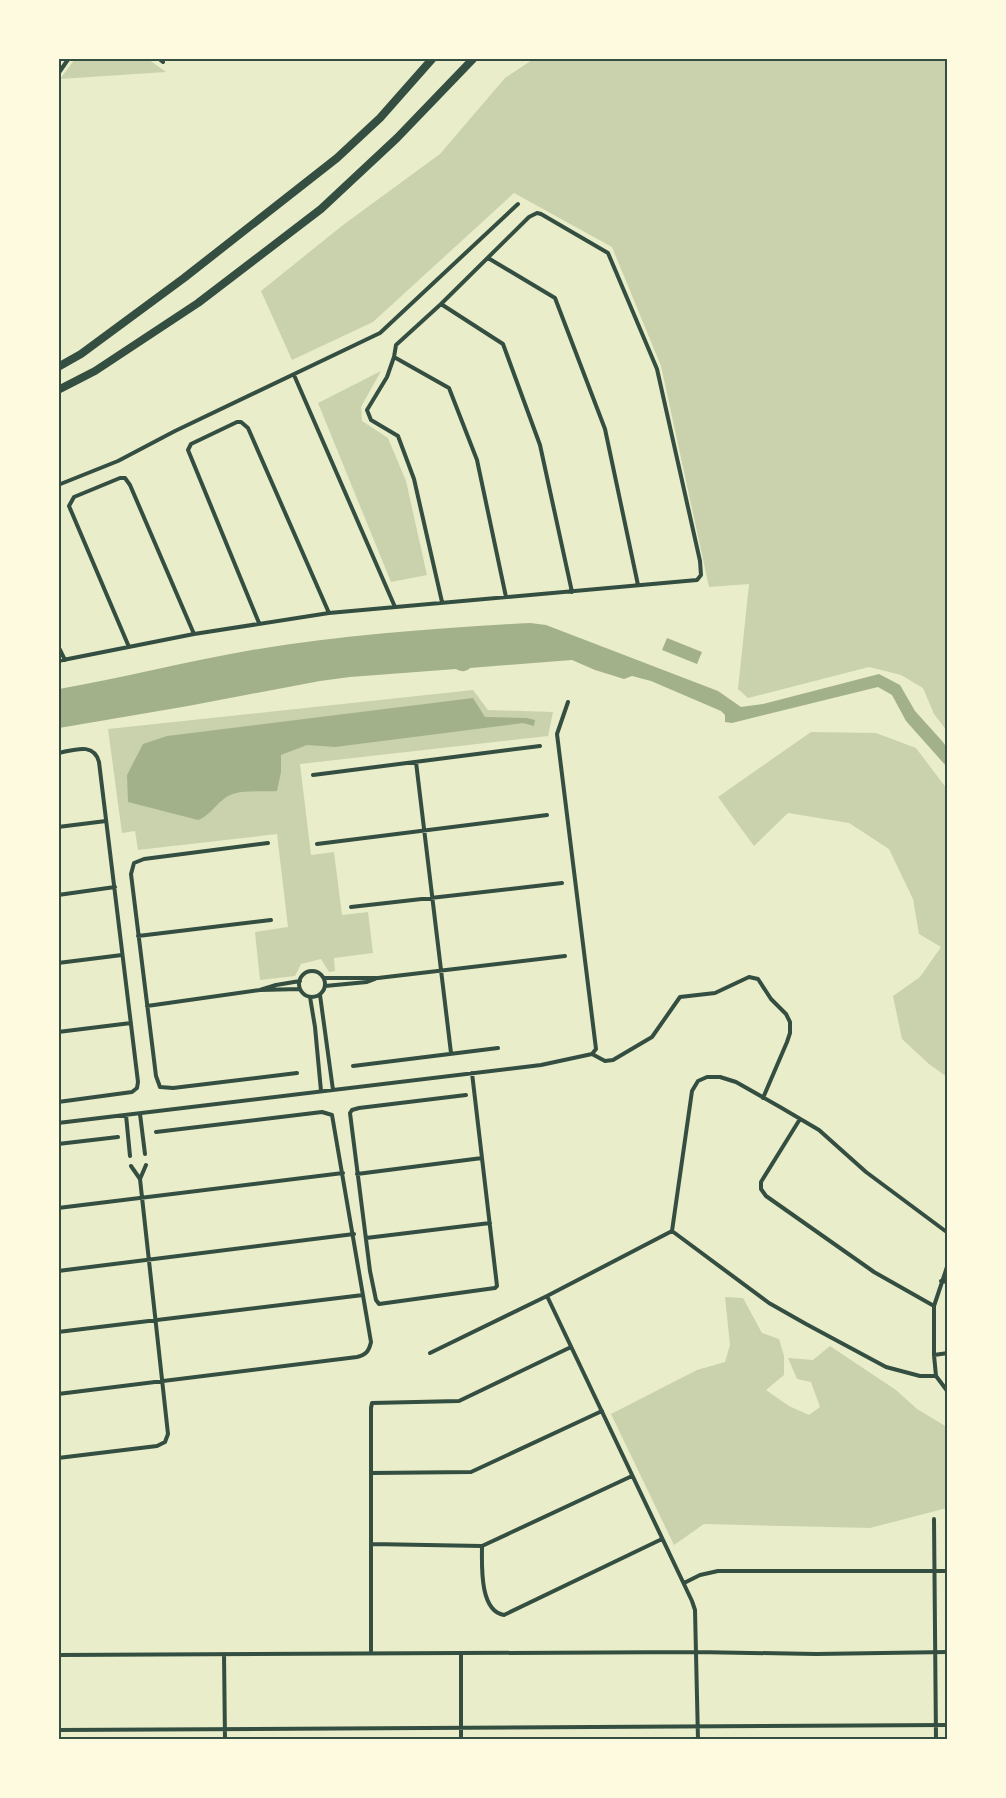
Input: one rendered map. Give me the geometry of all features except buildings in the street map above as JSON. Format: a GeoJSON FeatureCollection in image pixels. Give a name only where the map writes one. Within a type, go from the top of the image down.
{"type":"FeatureCollection","features":[{"type":"Feature","properties":{"kind":"highway"},"geometry":{"type":"LineString","coordinates":[[58,367],[81,354],[184,278],[336,158],[380,118],[433,58]]}},
{"type":"Feature","properties":{"kind":"highway"},"geometry":{"type":"LineString","coordinates":[[58,390],[94,371],[198,303],[321,209],[397,138],[474,58]]}},
{"type":"Feature","properties":{"kind":"street"},"geometry":{"type":"LineString","coordinates":[[58,74],[69,58]]}},
{"type":"Feature","properties":{"kind":"street"},"geometry":{"type":"LineString","coordinates":[[158,58],[163,62]]}},
{"type":"Feature","properties":{"kind":"street"},"geometry":{"type":"LineString","coordinates":[[58,485],[118,461],[175,431],[380,333],[518,204]]}},
{"type":"Feature","properties":{"kind":"street"},"geometry":{"type":"LineString","coordinates":[[58,661],[259,622],[329,613],[697,580],[701,575],[701,569],[657,369],[608,253],[546,216],[537,213],[529,217],[396,345],[387,377],[369,405],[368,415],[371,420],[398,436],[414,479],[442,602]]}},
{"type":"Feature","properties":{"kind":"street"},"geometry":{"type":"LineString","coordinates":[[488,258],[555,298],[605,429],[638,585]]}},
{"type":"Feature","properties":{"kind":"street"},"geometry":{"type":"LineString","coordinates":[[441,304],[503,344],[540,445],[572,592]]}},
{"type":"Feature","properties":{"kind":"street"},"geometry":{"type":"LineString","coordinates":[[394,357],[449,388],[477,460],[506,597]]}},
{"type":"Feature","properties":{"kind":"street"},"geometry":{"type":"LineString","coordinates":[[294,375],[395,607]]}},
{"type":"Feature","properties":{"kind":"street"},"geometry":{"type":"LineString","coordinates":[[259,622],[188,450],[191,444],[233,423],[241,422],[248,428],[329,613]]}},
{"type":"Feature","properties":{"kind":"street"},"geometry":{"type":"LineString","coordinates":[[129,647],[69,506],[74,497],[116,479],[125,478],[130,485],[194,634]]}},
{"type":"Feature","properties":{"kind":"street"},"geometry":{"type":"LineString","coordinates":[[58,646],[65,660]]}},
{"type":"Feature","properties":{"kind":"street"},"geometry":{"type":"LineString","coordinates":[[58,1124],[541,1065],[592,1054],[596,1049],[557,734],[568,702]]}},
{"type":"Feature","properties":{"kind":"street"},"geometry":{"type":"LineString","coordinates":[[313,775],[540,746]]}},
{"type":"Feature","properties":{"kind":"street"},"geometry":{"type":"LineString","coordinates":[[58,753],[88,749],[94,751],[99,762],[138,1075],[137,1088],[125,1093],[58,1102]]}},
{"type":"Feature","properties":{"kind":"street"},"geometry":{"type":"LineString","coordinates":[[416,762],[451,1053]]}},
{"type":"Feature","properties":{"kind":"street"},"geometry":{"type":"LineString","coordinates":[[317,844],[546,815]]}},
{"type":"Feature","properties":{"kind":"street"},"geometry":{"type":"LineString","coordinates":[[58,827],[106,821]]}},
{"type":"Feature","properties":{"kind":"street"},"geometry":{"type":"LineString","coordinates":[[268,843],[144,859],[134,863],[131,874],[146,1006],[156,1076],[160,1087],[173,1088],[297,1072]]}},
{"type":"Feature","properties":{"kind":"street"},"geometry":{"type":"LineString","coordinates":[[351,907],[562,883]]}},
{"type":"Feature","properties":{"kind":"street"},"geometry":{"type":"LineString","coordinates":[[58,894],[115,887]]}},
{"type":"Feature","properties":{"kind":"street"},"geometry":{"type":"LineString","coordinates":[[138,936],[271,920]]}},
{"type":"Feature","properties":{"kind":"street"},"geometry":{"type":"LineString","coordinates":[[58,963],[122,955]]}},
{"type":"Feature","properties":{"kind":"street"},"geometry":{"type":"LineString","coordinates":[[320,995],[310,997],[304,995],[300,990],[301,977],[309,972],[317,972],[324,978],[378,978],[565,956]]}},
{"type":"Feature","properties":{"kind":"street"},"geometry":{"type":"LineString","coordinates":[[592,1054],[610,1061],[652,1037],[675,1001],[680,997],[711,994],[749,977],[754,977],[758,979],[790,1022],[787,1042],[763,1098]]}},
{"type":"Feature","properties":{"kind":"street"},"geometry":{"type":"LineString","coordinates":[[324,978],[325,987],[320,995],[333,1090]]}},
{"type":"Feature","properties":{"kind":"street"},"geometry":{"type":"LineString","coordinates":[[325,987],[367,982],[378,978]]}},
{"type":"Feature","properties":{"kind":"street"},"geometry":{"type":"LineString","coordinates":[[260,990],[300,981]]}},
{"type":"Feature","properties":{"kind":"street"},"geometry":{"type":"LineString","coordinates":[[146,1006],[260,990],[300,990]]}},
{"type":"Feature","properties":{"kind":"street"},"geometry":{"type":"LineString","coordinates":[[310,997],[321,1091]]}},
{"type":"Feature","properties":{"kind":"street"},"geometry":{"type":"LineString","coordinates":[[58,1032],[131,1023]]}},
{"type":"Feature","properties":{"kind":"street"},"geometry":{"type":"LineString","coordinates":[[353,1066],[498,1048]]}},
{"type":"Feature","properties":{"kind":"street"},"geometry":{"type":"LineString","coordinates":[[466,1095],[352,1110],[349,1117],[377,1302],[383,1304],[495,1288],[497,1283],[472,1073]]}},
{"type":"Feature","properties":{"kind":"street"},"geometry":{"type":"LineString","coordinates":[[672,1231],[692,1091],[698,1080],[720,1077],[736,1082],[819,1131],[866,1172],[948,1233]]}},
{"type":"Feature","properties":{"kind":"street"},"geometry":{"type":"LineString","coordinates":[[58,1394],[363,1356],[367,1353],[371,1342],[344,1173],[332,1115],[326,1112],[156,1132]]}},
{"type":"Feature","properties":{"kind":"street"},"geometry":{"type":"LineString","coordinates":[[140,1114],[145,1154]]}},
{"type":"Feature","properties":{"kind":"street"},"geometry":{"type":"LineString","coordinates":[[126,1115],[130,1156]]}},
{"type":"Feature","properties":{"kind":"street"},"geometry":{"type":"LineString","coordinates":[[800,1119],[761,1182],[761,1190],[766,1196],[874,1272],[934,1306]]}},
{"type":"Feature","properties":{"kind":"street"},"geometry":{"type":"LineString","coordinates":[[58,1144],[118,1137]]}},
{"type":"Feature","properties":{"kind":"street"},"geometry":{"type":"LineString","coordinates":[[357,1174],[482,1158]]}},
{"type":"Feature","properties":{"kind":"street"},"geometry":{"type":"LineString","coordinates":[[140,1179],[146,1165]]}},
{"type":"Feature","properties":{"kind":"street"},"geometry":{"type":"LineString","coordinates":[[58,1458],[161,1445],[168,1434],[140,1179],[131,1166]]}},
{"type":"Feature","properties":{"kind":"street"},"geometry":{"type":"LineString","coordinates":[[58,1208],[344,1173]]}},
{"type":"Feature","properties":{"kind":"street"},"geometry":{"type":"LineString","coordinates":[[366,1238],[490,1223]]}},
{"type":"Feature","properties":{"kind":"street"},"geometry":{"type":"LineString","coordinates":[[430,1353],[672,1231]]}},
{"type":"Feature","properties":{"kind":"street"},"geometry":{"type":"LineString","coordinates":[[672,1231],[769,1303],[806,1324],[885,1367],[920,1376],[936,1376]]}},
{"type":"Feature","properties":{"kind":"street"},"geometry":{"type":"LineString","coordinates":[[58,1271],[354,1234]]}},
{"type":"Feature","properties":{"kind":"street"},"geometry":{"type":"LineString","coordinates":[[948,1264],[934,1306],[934,1355],[936,1376],[948,1392]]}},
{"type":"Feature","properties":{"kind":"street"},"geometry":{"type":"LineString","coordinates":[[941,1281],[948,1282]]}},
{"type":"Feature","properties":{"kind":"street"},"geometry":{"type":"LineString","coordinates":[[58,1332],[363,1295]]}},
{"type":"Feature","properties":{"kind":"street"},"geometry":{"type":"LineString","coordinates":[[546,1296],[695,1610],[698,1740]]}},
{"type":"Feature","properties":{"kind":"street"},"geometry":{"type":"LineString","coordinates":[[371,1653],[370,1408],[372,1403],[459,1401],[571,1347]]}},
{"type":"Feature","properties":{"kind":"street"},"geometry":{"type":"LineString","coordinates":[[934,1355],[948,1353]]}},
{"type":"Feature","properties":{"kind":"street"},"geometry":{"type":"LineString","coordinates":[[371,1473],[471,1472],[602,1411]]}},
{"type":"Feature","properties":{"kind":"street"},"geometry":{"type":"LineString","coordinates":[[371,1544],[482,1546],[632,1476]]}},
{"type":"Feature","properties":{"kind":"street"},"geometry":{"type":"LineString","coordinates":[[934,1519],[936,1740]]}},
{"type":"Feature","properties":{"kind":"street"},"geometry":{"type":"LineString","coordinates":[[482,1546],[483,1587],[493,1609],[500,1615],[504,1615],[662,1539]]}},
{"type":"Feature","properties":{"kind":"street"},"geometry":{"type":"LineString","coordinates":[[684,1583],[700,1575],[718,1571],[948,1571]]}},
{"type":"Feature","properties":{"kind":"street"},"geometry":{"type":"LineString","coordinates":[[58,1655],[948,1652]]}},
{"type":"Feature","properties":{"kind":"street"},"geometry":{"type":"LineString","coordinates":[[461,1653],[461,1740]]}},
{"type":"Feature","properties":{"kind":"street"},"geometry":{"type":"LineString","coordinates":[[224,1654],[225,1740]]}},
{"type":"Feature","properties":{"kind":"street"},"geometry":{"type":"LineString","coordinates":[[58,1730],[948,1725]]}},
{"type":"Feature","properties":{"kind":"shaded area"},"geometry":{"type":"Polygon","coordinates":[[[535,58],[947,59],[947,731],[934,714],[923,688],[901,675],[869,667],[748,698],[738,689],[749,584],[709,587],[661,366],[612,247],[514,193],[373,322],[292,360],[261,291],[343,225],[440,154],[505,78],[535,58]]]}},
{"type":"Feature","properties":{"kind":"shaded area"},"geometry":{"type":"Polygon","coordinates":[[[75,59],[148,59],[166,72],[60,79],[75,59]]]}},
{"type":"Feature","properties":{"kind":"shaded area"},"geometry":{"type":"Polygon","coordinates":[[[381,371],[361,407],[362,421],[388,438],[406,481],[427,575],[391,582],[318,403],[381,371]]]}},
{"type":"Feature","properties":{"kind":"shaded area"},"geometry":{"type":"Polygon","coordinates":[[[530,623],[546,625],[718,691],[741,707],[763,704],[879,674],[900,685],[915,711],[943,742],[947,748],[947,767],[906,721],[892,695],[878,687],[732,723],[725,722],[725,715],[721,711],[651,681],[632,676],[624,679],[572,660],[470,668],[463,671],[456,669],[350,677],[59,728],[59,689],[228,654],[321,640],[530,623]]]}},
{"type":"Feature","properties":{"kind":"shaded area"},"geometry":{"type":"Polygon","coordinates":[[[667,638],[702,652],[697,664],[662,650],[667,638]]]}},
{"type":"Feature","properties":{"kind":"shaded area"},"geometry":{"type":"Polygon","coordinates":[[[473,690],[488,710],[553,712],[548,736],[300,764],[311,855],[334,852],[342,915],[368,912],[373,953],[334,958],[335,971],[329,972],[321,959],[301,964],[295,976],[260,980],[255,932],[288,927],[277,834],[138,850],[135,831],[122,833],[108,729],[473,690]]]}},
{"type":"Feature","properties":{"kind":"shaded area"},"geometry":{"type":"Polygon","coordinates":[[[473,698],[485,717],[527,718],[535,720],[534,726],[523,723],[335,747],[307,745],[281,755],[281,772],[277,791],[233,794],[223,799],[207,815],[198,820],[128,802],[127,775],[143,744],[167,736],[473,698]]]}},
{"type":"Feature","properties":{"kind":"shaded area"},"geometry":{"type":"Polygon","coordinates":[[[811,732],[876,733],[916,748],[947,789],[947,1077],[902,1039],[893,996],[920,977],[941,947],[919,934],[913,899],[889,849],[849,823],[788,813],[754,846],[718,797],[811,732]]]}},
{"type":"Feature","properties":{"kind":"shaded area"},"geometry":{"type":"Polygon","coordinates":[[[725,1297],[743,1298],[762,1333],[779,1339],[784,1356],[784,1375],[766,1390],[789,1406],[809,1415],[820,1407],[811,1382],[797,1379],[788,1358],[813,1360],[830,1346],[896,1390],[917,1409],[947,1427],[947,1508],[870,1528],[704,1524],[674,1545],[611,1414],[697,1370],[725,1362],[730,1345],[725,1297]]]}}]}
